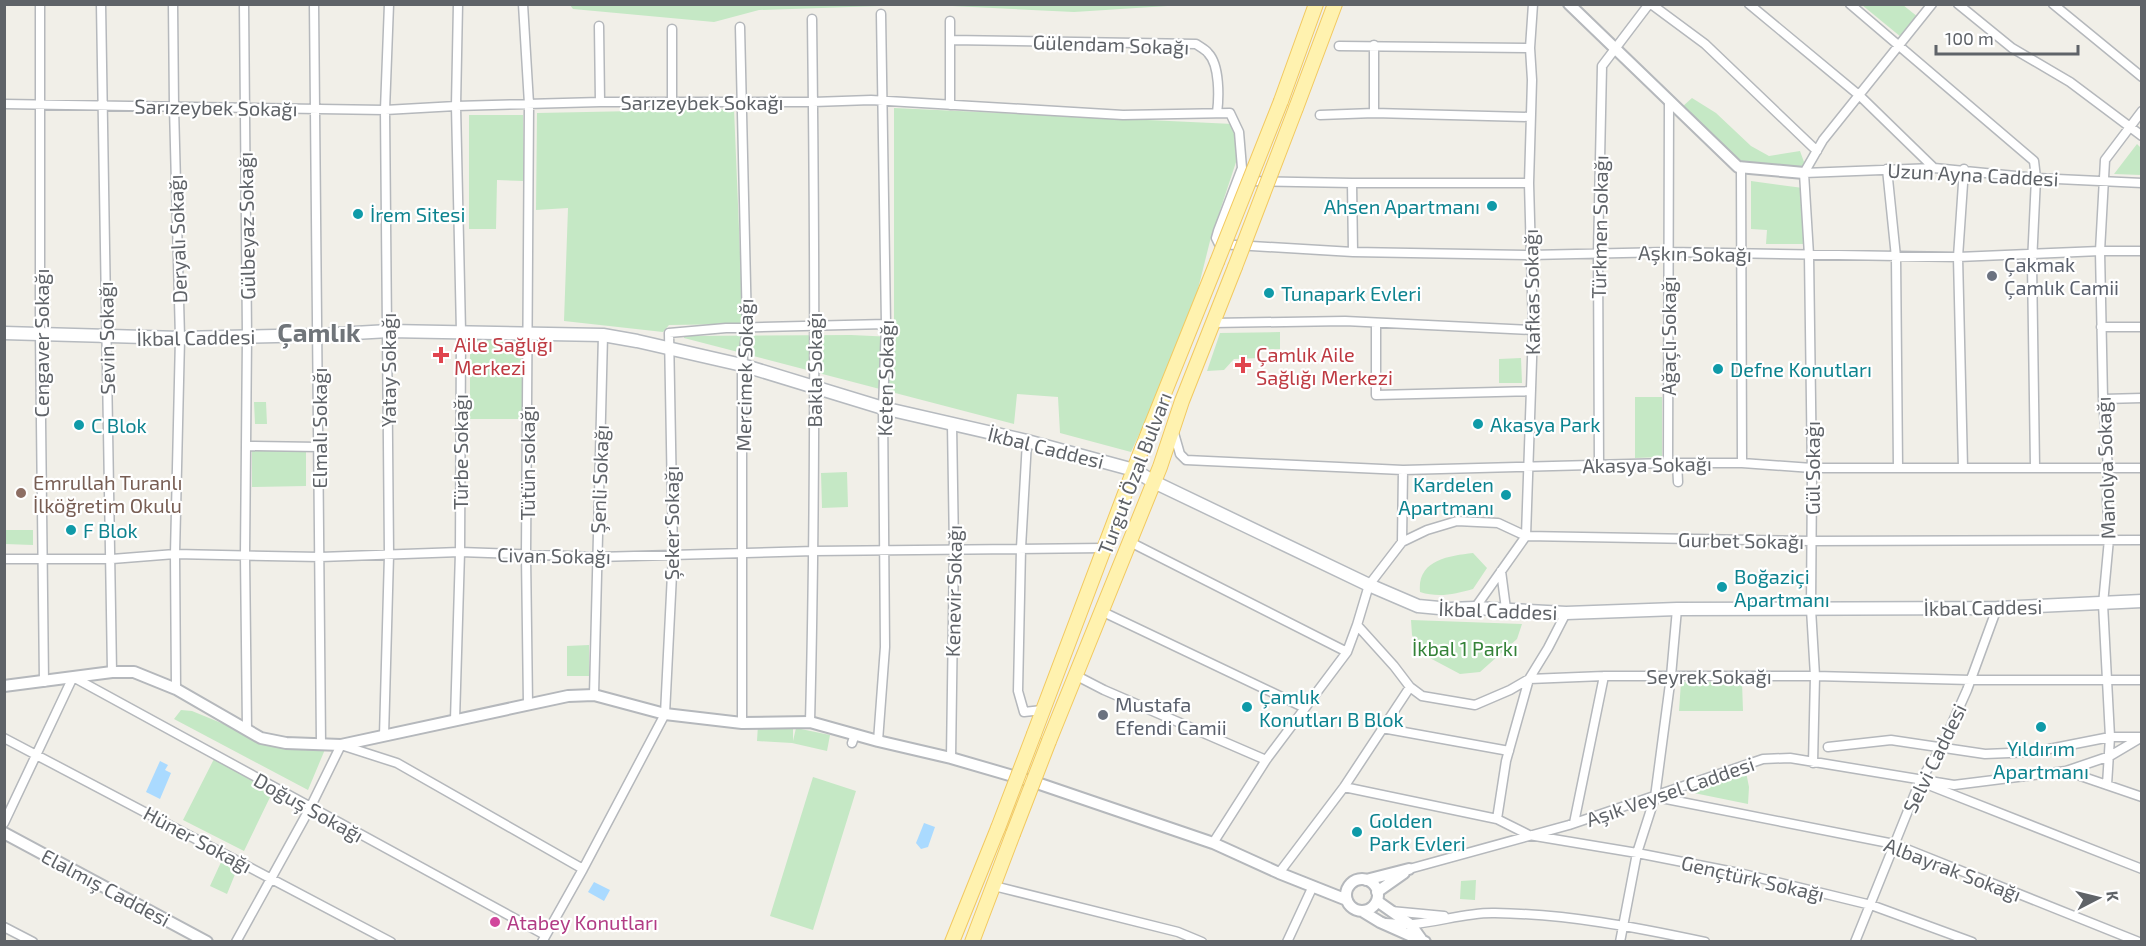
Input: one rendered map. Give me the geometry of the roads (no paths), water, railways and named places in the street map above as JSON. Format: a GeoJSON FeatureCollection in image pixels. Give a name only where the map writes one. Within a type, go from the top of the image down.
{"type":"FeatureCollection","features":[{"type":"Feature","properties":{"kind":"main road","name":"Turgut Özal Bulvarı"},"geometry":{"type":"LineString","coordinates":[[952,942],[998,828],[1134,470],[1281,101],[1316,4]]}},
{"type":"Feature","properties":{"kind":"main road","name":"Turgut Özal Bulvarı"},"geometry":{"type":"LineString","coordinates":[[972,942],[1075,675],[1154,482],[1182,401],[1335,5]]}},
{"type":"Feature","properties":{"kind":"main road","name":"İkbal Caddesi"},"geometry":{"type":"LineString","coordinates":[[4,333],[180,338],[388,331],[603,335],[742,366],[883,408],[1027,441],[1134,470],[1154,482],[1369,585],[1418,606],[1566,613],[1677,609],[1997,608],[2142,601]]}},
{"type":"Feature","properties":{"kind":"main road","name":"İkbal Caddesi"},"geometry":{"type":"LineString","coordinates":[[2103,604],[2142,607]]}},
{"type":"Feature","properties":{"kind":"street","name":"Cengaver Sokağı"},"geometry":{"type":"LineString","coordinates":[[40,4],[40,334],[44,682]]}},
{"type":"Feature","properties":{"kind":"street","name":"Sevin Sokağı"},"geometry":{"type":"LineString","coordinates":[[100,4],[112,672]]}},
{"type":"Feature","properties":{"kind":"street","name":"Deryalı Sokağı"},"geometry":{"type":"LineString","coordinates":[[174,4],[174,107],[180,338],[175,554],[176,689]]}},
{"type":"Feature","properties":{"kind":"street","name":"Gülbeyaz Sokağı"},"geometry":{"type":"LineString","coordinates":[[244,4],[247,730]]}},
{"type":"Feature","properties":{"kind":"street","name":"Elmalı Sokağı"},"geometry":{"type":"LineString","coordinates":[[314,4],[321,744]]}},
{"type":"Feature","properties":{"kind":"street","name":"Yatay Sokağı"},"geometry":{"type":"LineString","coordinates":[[384,736],[389,555],[385,110],[388,4]]}},
{"type":"Feature","properties":{"kind":"street","name":"Türbe Sokağı"},"geometry":{"type":"LineString","coordinates":[[455,720],[460,552],[461,332],[456,106],[458,4]]}},
{"type":"Feature","properties":{"kind":"street","name":"Tütün sokağı"},"geometry":{"type":"LineString","coordinates":[[523,4],[530,104],[526,555],[528,705]]}},
{"type":"Feature","properties":{"kind":"street","name":"Kafkas Sokağı"},"geometry":{"type":"LineString","coordinates":[[1526,536],[1533,330],[1528,183],[1533,4]]}},
{"type":"Feature","properties":{"kind":"street"},"geometry":{"type":"LineString","coordinates":[[1569,4],[1738,167],[1804,173],[1823,140],[1932,4]]}},
{"type":"Feature","properties":{"kind":"street"},"geometry":{"type":"LineString","coordinates":[[1649,4],[1705,44],[1817,151]]}},
{"type":"Feature","properties":{"kind":"street","name":"Türkmen Sokağı"},"geometry":{"type":"LineString","coordinates":[[1599,465],[1598,253],[1602,66],[1649,4]]}},
{"type":"Feature","properties":{"kind":"street"},"geometry":{"type":"LineString","coordinates":[[1749,4],[1860,96],[1934,168]]}},
{"type":"Feature","properties":{"kind":"street"},"geometry":{"type":"LineString","coordinates":[[1850,4],[2034,161],[2036,178],[2032,255],[2035,467]]}},
{"type":"Feature","properties":{"kind":"street"},"geometry":{"type":"LineString","coordinates":[[1958,4],[2012,48],[2070,82],[2142,136]]}},
{"type":"Feature","properties":{"kind":"street"},"geometry":{"type":"LineString","coordinates":[[2053,4],[2142,77]]}},
{"type":"Feature","properties":{"kind":"street","name":"Keten Sokağı"},"geometry":{"type":"LineString","coordinates":[[878,741],[885,647],[883,408],[886,324],[881,14]]}},
{"type":"Feature","properties":{"kind":"street","name":"Bakla Sokağı"},"geometry":{"type":"LineString","coordinates":[[810,722],[814,551],[815,326],[812,19]]}},
{"type":"Feature","properties":{"kind":"street"},"geometry":{"type":"LineString","coordinates":[[950,21],[951,105]]}},
{"type":"Feature","properties":{"kind":"street"},"geometry":{"type":"LineString","coordinates":[[599,26],[600,102]]}},
{"type":"Feature","properties":{"kind":"street","name":"Mercimek Sokağı"},"geometry":{"type":"LineString","coordinates":[[740,27],[747,328],[742,366],[742,723]]}},
{"type":"Feature","properties":{"kind":"street"},"geometry":{"type":"LineString","coordinates":[[672,29],[672,101]]}},
{"type":"Feature","properties":{"kind":"street","name":"Gülendam Sokağı"},"geometry":{"type":"LineString","coordinates":[[950,40],[1196,44],[1210,54],[1214,66],[1219,93],[1217,113]]}},
{"type":"Feature","properties":{"kind":"street"},"geometry":{"type":"LineString","coordinates":[[1374,45],[1374,113]]}},
{"type":"Feature","properties":{"kind":"street"},"geometry":{"type":"LineString","coordinates":[[1339,46],[1530,48]]}},
{"type":"Feature","properties":{"kind":"street","name":"Sarızeybek Sokağı"},"geometry":{"type":"LineString","coordinates":[[4,104],[385,110],[600,102],[884,100],[1123,115],[1217,113]]}},
{"type":"Feature","properties":{"kind":"street","name":"Ağaçlı Sokağı"},"geometry":{"type":"LineString","coordinates":[[1669,100],[1673,463],[1678,482]]}},
{"type":"Feature","properties":{"kind":"street","name":"Manolya Sokağı"},"geometry":{"type":"LineString","coordinates":[[2107,785],[2110,737],[2103,604],[2109,539],[2100,251],[2105,160],[2142,111]]}},
{"type":"Feature","properties":{"kind":"street"},"geometry":{"type":"LineString","coordinates":[[1217,113],[1230,113],[1239,132],[1242,168],[1238,180],[1352,183],[1528,183]]}},
{"type":"Feature","properties":{"kind":"street"},"geometry":{"type":"LineString","coordinates":[[1320,115],[1374,113],[1530,117]]}},
{"type":"Feature","properties":{"kind":"street"},"geometry":{"type":"LineString","coordinates":[[1741,167],[1742,463]]}},
{"type":"Feature","properties":{"kind":"street","name":"Uzun Ayna Caddesi"},"geometry":{"type":"LineString","coordinates":[[1804,173],[1934,168],[1964,169],[2036,178],[2142,183]]}},
{"type":"Feature","properties":{"kind":"street"},"geometry":{"type":"LineString","coordinates":[[1887,169],[1896,257],[1898,468]]}},
{"type":"Feature","properties":{"kind":"street"},"geometry":{"type":"LineString","coordinates":[[1963,468],[1958,257],[1964,169]]}},
{"type":"Feature","properties":{"kind":"street","name":"Gül Sokağı"},"geometry":{"type":"LineString","coordinates":[[1804,173],[1809,255],[1811,609],[1815,676],[1813,763]]}},
{"type":"Feature","properties":{"kind":"street","name":"Aşkın Sokağı"},"geometry":{"type":"LineString","coordinates":[[1238,180],[1216,238],[1219,244],[1353,252],[1530,255],[1669,252],[1958,257],[2142,251]]}},
{"type":"Feature","properties":{"kind":"street"},"geometry":{"type":"LineString","coordinates":[[1352,183],[1353,252]]}},
{"type":"Feature","properties":{"kind":"street"},"geometry":{"type":"LineString","coordinates":[[1212,323],[1376,323],[1533,330]]}},
{"type":"Feature","properties":{"kind":"street"},"geometry":{"type":"LineString","coordinates":[[1376,323],[1376,395],[1531,390]]}},
{"type":"Feature","properties":{"kind":"street"},"geometry":{"type":"LineString","coordinates":[[747,328],[886,324]]}},
{"type":"Feature","properties":{"kind":"street"},"geometry":{"type":"LineString","coordinates":[[2101,327],[2142,327]]}},
{"type":"Feature","properties":{"kind":"street","name":"Şeker Sokağı"},"geometry":{"type":"LineString","coordinates":[[665,714],[673,554],[669,333],[747,328]]}},
{"type":"Feature","properties":{"kind":"street","name":"Şenli Sokağı"},"geometry":{"type":"LineString","coordinates":[[594,695],[603,335]]}},
{"type":"Feature","properties":{"kind":"street"},"geometry":{"type":"LineString","coordinates":[[2103,399],[2142,398]]}},
{"type":"Feature","properties":{"kind":"street","name":"Kenevir Sokağı"},"geometry":{"type":"LineString","coordinates":[[951,758],[954,549],[952,424]]}},
{"type":"Feature","properties":{"kind":"street","name":"Akasya Sokağı"},"geometry":{"type":"LineString","coordinates":[[1173,430],[1176,446],[1186,460],[1403,470],[1673,463],[1742,463],[1812,468],[2142,468]]}},
{"type":"Feature","properties":{"kind":"street"},"geometry":{"type":"LineString","coordinates":[[1027,441],[1021,548],[1018,691],[1024,712],[1042,710]]}},
{"type":"Feature","properties":{"kind":"street"},"geometry":{"type":"LineString","coordinates":[[247,446],[319,447]]}},
{"type":"Feature","properties":{"kind":"street"},"geometry":{"type":"LineString","coordinates":[[1402,542],[1403,470]]}},
{"type":"Feature","properties":{"kind":"street","name":"Gurbet Sokağı"},"geometry":{"type":"LineString","coordinates":[[1369,585],[1402,542],[1427,530],[1457,521],[1498,523],[1526,536],[1812,541],[2142,540]]}},
{"type":"Feature","properties":{"kind":"street"},"geometry":{"type":"LineString","coordinates":[[1475,608],[1526,536]]}},
{"type":"Feature","properties":{"kind":"street"},"geometry":{"type":"LineString","coordinates":[[1130,542],[1347,652]]}},
{"type":"Feature","properties":{"kind":"street","name":"Civan Sokağı"},"geometry":{"type":"LineString","coordinates":[[4,559],[111,559],[175,554],[320,557],[460,552],[597,558],[814,551],[1105,548]]}},
{"type":"Feature","properties":{"kind":"street"},"geometry":{"type":"LineString","coordinates":[[1501,571],[1506,609]]}},
{"type":"Feature","properties":{"kind":"street"},"geometry":{"type":"LineString","coordinates":[[1213,843],[1266,760],[1347,652],[1369,585]]}},
{"type":"Feature","properties":{"kind":"street","name":"Selvi Caddesi"},"geometry":{"type":"LineString","coordinates":[[1855,942],[1920,781],[1941,748],[1971,680],[1997,608]]}},
{"type":"Feature","properties":{"kind":"street"},"geometry":{"type":"LineString","coordinates":[[1620,942],[1638,853],[1655,797],[1671,676],[1677,609]]}},
{"type":"Feature","properties":{"kind":"street"},"geometry":{"type":"LineString","coordinates":[[1101,611],[1305,708]]}},
{"type":"Feature","properties":{"kind":"street"},"geometry":{"type":"LineString","coordinates":[[1497,819],[1509,751],[1529,679],[1566,613]]}},
{"type":"Feature","properties":{"kind":"street","name":"Seyrek Sokağı"},"geometry":{"type":"LineString","coordinates":[[1356,625],[1410,687],[1422,696],[1475,705],[1529,679],[1604,676],[2142,680]]}},
{"type":"Feature","properties":{"kind":"street"},"geometry":{"type":"LineString","coordinates":[[4,686],[112,672],[134,672],[176,689],[261,738],[286,743],[341,745],[568,696],[594,695],[665,714],[742,723],[810,722],[853,738],[878,741],[951,758],[1037,783],[1213,843],[1347,900],[1353,909],[1362,911],[1380,922],[1423,940]]}},
{"type":"Feature","properties":{"kind":"street"},"geometry":{"type":"LineString","coordinates":[[1075,675],[1104,690],[1266,760]]}},
{"type":"Feature","properties":{"kind":"street"},"geometry":{"type":"LineString","coordinates":[[1574,823],[1604,676]]}},
{"type":"Feature","properties":{"kind":"street"},"geometry":{"type":"LineString","coordinates":[[4,823],[73,677]]}},
{"type":"Feature","properties":{"kind":"street","name":"Doğuş Sokağı"},"geometry":{"type":"LineString","coordinates":[[73,677],[543,938]]}},
{"type":"Feature","properties":{"kind":"street"},"geometry":{"type":"LineString","coordinates":[[1279,873],[1344,787],[1410,687]]}},
{"type":"Feature","properties":{"kind":"street"},"geometry":{"type":"LineString","coordinates":[[543,938],[583,869],[665,714]]}},
{"type":"Feature","properties":{"kind":"street"},"geometry":{"type":"LineString","coordinates":[[1382,728],[1509,751]]}},
{"type":"Feature","properties":{"kind":"street","name":"Aşık Veysel Caddesi"},"geometry":{"type":"LineString","coordinates":[[1366,880],[1574,823],[1763,759],[1791,758],[1954,785],[2066,771],[2110,756],[2142,737],[2110,737],[2034,752],[1985,754],[1891,740],[1828,747]]}},
{"type":"Feature","properties":{"kind":"street","name":"Hüner Sokağı"},"geometry":{"type":"LineString","coordinates":[[4,738],[391,942]]}},
{"type":"Feature","properties":{"kind":"street"},"geometry":{"type":"LineString","coordinates":[[341,745],[397,763],[583,869]]}},
{"type":"Feature","properties":{"kind":"street"},"geometry":{"type":"LineString","coordinates":[[236,942],[341,745]]}},
{"type":"Feature","properties":{"kind":"street"},"geometry":{"type":"LineString","coordinates":[[2066,771],[2142,796]]}},
{"type":"Feature","properties":{"kind":"street"},"geometry":{"type":"LineString","coordinates":[[1920,781],[2142,869]]}},
{"type":"Feature","properties":{"kind":"street"},"geometry":{"type":"LineString","coordinates":[[1344,787],[1497,819],[1529,835]]}},
{"type":"Feature","properties":{"kind":"street","name":"Albayrak Sokağı"},"geometry":{"type":"LineString","coordinates":[[1655,797],[1894,844],[2139,942]]}},
{"type":"Feature","properties":{"kind":"street","name":"Elalmış Caddesi"},"geometry":{"type":"LineString","coordinates":[[4,833],[207,942]]}},
{"type":"Feature","properties":{"kind":"street","name":"Gençtürk Sokağı"},"geometry":{"type":"LineString","coordinates":[[1529,835],[1738,873],[1871,905],[1972,942]]}},
{"type":"Feature","properties":{"kind":"street","name":"Aşık Veysel Caddesi"},"geometry":{"type":"LineString","coordinates":[[1377,897],[1409,869]]}},
{"type":"Feature","properties":{"kind":"street"},"geometry":{"type":"LineString","coordinates":[[1347,900],[1347,890],[1350,885],[1357,880],[1366,880],[1373,884],[1377,897],[1390,911],[1411,925],[1423,940]]}},
{"type":"Feature","properties":{"kind":"street"},"geometry":{"type":"LineString","coordinates":[[1316,887],[1350,885]]}},
{"type":"Feature","properties":{"kind":"street"},"geometry":{"type":"LineString","coordinates":[[994,886],[1178,932],[1202,942]]}},
{"type":"Feature","properties":{"kind":"street"},"geometry":{"type":"LineString","coordinates":[[1287,942],[1316,887]]}},
{"type":"Feature","properties":{"kind":"street"},"geometry":{"type":"LineString","coordinates":[[1362,911],[1371,908],[1377,897]]}},
{"type":"Feature","properties":{"kind":"street"},"geometry":{"type":"LineString","coordinates":[[1390,911],[1453,916]]}},
{"type":"Feature","properties":{"kind":"street"},"geometry":{"type":"LineString","coordinates":[[1380,922],[1411,925],[1453,916],[1492,912],[1567,916],[1705,942]]}},
{"type":"Feature","properties":{"kind":"street"},"geometry":{"type":"LineString","coordinates":[[4,927],[33,942]]}},
{"type":"Feature","properties":{"kind":"water"},"geometry":{"type":"Polygon","coordinates":[[[160,761],[168,765],[165,770],[171,773],[160,799],[146,792],[160,761]]]}},
{"type":"Feature","properties":{"kind":"water"},"geometry":{"type":"Polygon","coordinates":[[[924,823],[935,827],[928,847],[921,849],[916,843],[924,823]]]}},
{"type":"Feature","properties":{"kind":"water"},"geometry":{"type":"Polygon","coordinates":[[[594,882],[610,890],[604,901],[588,892],[594,882]]]}},
{"type":"Feature","properties":{"kind":"place","name":"Ahsen Apartmanı"},"geometry":{"type":"Point","coordinates":[1492,206]}},
{"type":"Feature","properties":{"kind":"place","name":"İrem Sitesi"},"geometry":{"type":"Point","coordinates":[358,214]}},
{"type":"Feature","properties":{"kind":"place","name":"Çakmak Çamlık Camii"},"geometry":{"type":"Point","coordinates":[1992,276]}},
{"type":"Feature","properties":{"kind":"place","name":"Tunapark Evleri"},"geometry":{"type":"Point","coordinates":[1269,293]}},
{"type":"Feature","properties":{"kind":"place","name":"Aile Sağlığı Merkezi"},"geometry":{"type":"Point","coordinates":[441,355]}},
{"type":"Feature","properties":{"kind":"place","name":"Çamlık Aile Sağlığı Merkezi"},"geometry":{"type":"Point","coordinates":[1243,365]}},
{"type":"Feature","properties":{"kind":"place","name":"Defne Konutları"},"geometry":{"type":"Point","coordinates":[1718,369]}},
{"type":"Feature","properties":{"kind":"place","name":"Akasya Park"},"geometry":{"type":"Point","coordinates":[1478,424]}},
{"type":"Feature","properties":{"kind":"place","name":"C Blok"},"geometry":{"type":"Point","coordinates":[79,425]}},
{"type":"Feature","properties":{"kind":"place","name":"Emrullah Turanlı İlköğretim Okulu"},"geometry":{"type":"Point","coordinates":[21,493]}},
{"type":"Feature","properties":{"kind":"place","name":"Kardelen Apartmanı"},"geometry":{"type":"Point","coordinates":[1506,495]}},
{"type":"Feature","properties":{"kind":"place","name":"F Blok"},"geometry":{"type":"Point","coordinates":[71,530]}},
{"type":"Feature","properties":{"kind":"place","name":"Boğaziçi Apartmanı"},"geometry":{"type":"Point","coordinates":[1722,587]}},
{"type":"Feature","properties":{"kind":"place","name":"Çamlık Konutları B Blok"},"geometry":{"type":"Point","coordinates":[1247,707]}},
{"type":"Feature","properties":{"kind":"place","name":"Mustafa Efendi Camii"},"geometry":{"type":"Point","coordinates":[1103,715]}},
{"type":"Feature","properties":{"kind":"place","name":"Yıldırım Apartmanı"},"geometry":{"type":"Point","coordinates":[2041,727]}},
{"type":"Feature","properties":{"kind":"place","name":"Golden Park Evleri"},"geometry":{"type":"Point","coordinates":[1357,832]}},
{"type":"Feature","properties":{"kind":"place","name":"Atabey Konutları"},"geometry":{"type":"Point","coordinates":[495,922]}},
{"type":"Feature","properties":{"kind":"district","name":"Çamlık"},"geometry":{"type":"Point","coordinates":[319,331]}},
{"type":"Feature","properties":{"kind":"park label","name":"İkbal 1 Parkı"},"geometry":{"type":"Point","coordinates":[1465,648]}}]}
